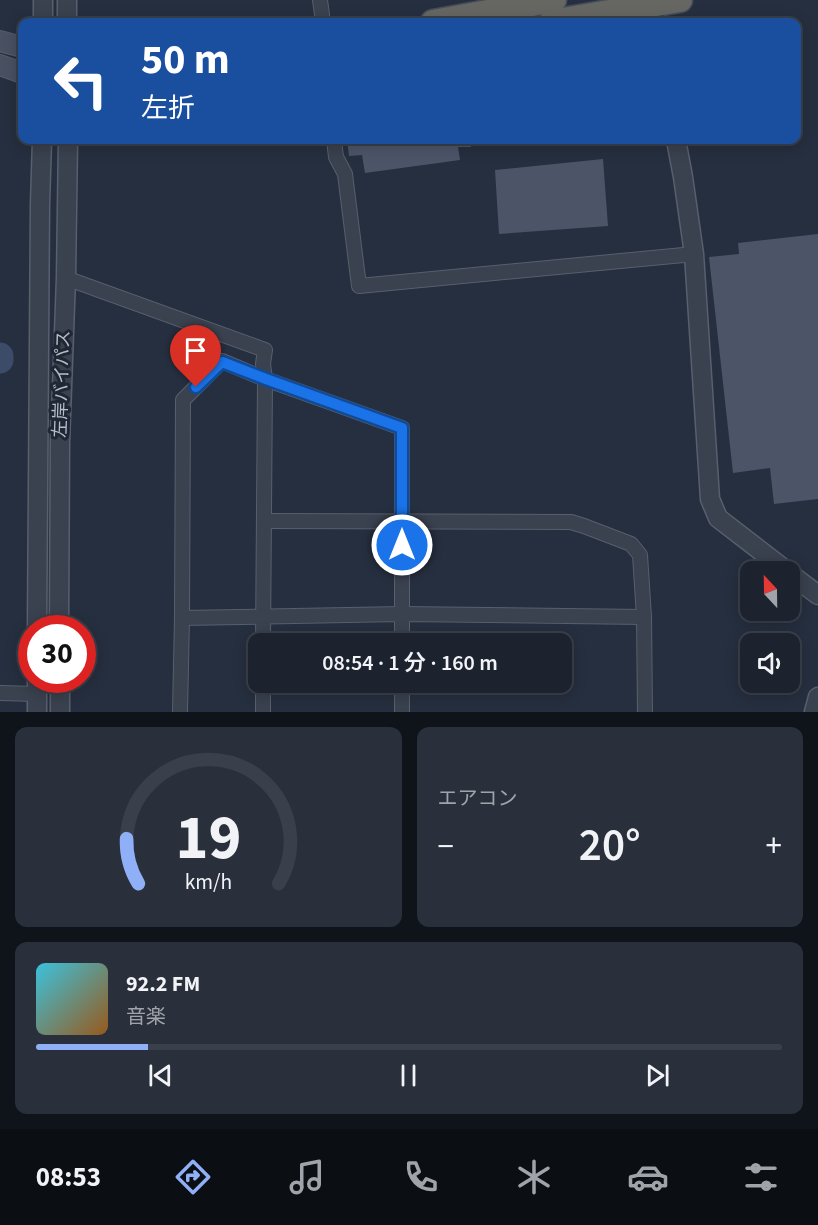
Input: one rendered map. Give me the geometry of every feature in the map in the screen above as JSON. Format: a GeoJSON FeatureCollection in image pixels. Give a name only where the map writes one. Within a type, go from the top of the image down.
{"type":"FeatureCollection","features":[{"type":"Feature","properties":{"kind":"highway"},"geometry":{"type":"LineString","coordinates":[[455,18],[554,0]]}},
{"type":"Feature","properties":{"kind":"highway"},"geometry":{"type":"LineString","coordinates":[[582,18],[654,9],[680,0]]}},
{"type":"Feature","properties":{"kind":"main road"},"geometry":{"type":"LineString","coordinates":[[0,41],[18,46]]}},
{"type":"Feature","properties":{"kind":"street"},"geometry":{"type":"LineString","coordinates":[[43,0],[43,18]]}},
{"type":"Feature","properties":{"kind":"street"},"geometry":{"type":"LineString","coordinates":[[67,0],[67,18]]}},
{"type":"Feature","properties":{"kind":"street"},"geometry":{"type":"LineString","coordinates":[[320,0],[322,18]]}},
{"type":"Feature","properties":{"kind":"street","name":"左岸バイパス"},"geometry":{"type":"LineString","coordinates":[[37,615],[42,144]]}},
{"type":"Feature","properties":{"kind":"street","name":"左岸バイパス"},"geometry":{"type":"LineString","coordinates":[[59,615],[60,442],[68,144]]}},
{"type":"Feature","properties":{"kind":"street"},"geometry":{"type":"LineString","coordinates":[[334,144],[336,158],[345,174],[359,286],[694,254]]}},
{"type":"Feature","properties":{"kind":"street"},"geometry":{"type":"LineString","coordinates":[[677,144],[694,254],[710,499],[718,518],[774,561]]}},
{"type":"Feature","properties":{"kind":"street"},"geometry":{"type":"LineString","coordinates":[[74,281],[265,350],[263,364],[266,379],[263,633]]}},
{"type":"Feature","properties":{"kind":"street"},"geometry":{"type":"LineString","coordinates":[[180,712],[183,400],[222,362],[402,428],[402,633]]}},
{"type":"Feature","properties":{"kind":"street"},"geometry":{"type":"LineString","coordinates":[[265,521],[571,522],[631,544],[640,555],[644,617],[645,712]]}},
{"type":"Feature","properties":{"kind":"street"},"geometry":{"type":"LineString","coordinates":[[800,581],[818,595]]}},
{"type":"Feature","properties":{"kind":"street"},"geometry":{"type":"LineString","coordinates":[[182,618],[402,614],[644,617]]}},
{"type":"Feature","properties":{"kind":"street"},"geometry":{"type":"LineString","coordinates":[[0,693],[18,690]]}},
{"type":"Feature","properties":{"kind":"street"},"geometry":{"type":"LineString","coordinates":[[37,693],[37,712]]}},
{"type":"Feature","properties":{"kind":"street"},"geometry":{"type":"LineString","coordinates":[[60,693],[60,712]]}},
{"type":"Feature","properties":{"kind":"street"},"geometry":{"type":"LineString","coordinates":[[263,693],[263,712]]}},
{"type":"Feature","properties":{"kind":"street"},"geometry":{"type":"LineString","coordinates":[[402,693],[402,712]]}},
{"type":"Feature","properties":{"kind":"street"},"geometry":{"type":"LineString","coordinates":[[814,712],[818,697]]}},
{"type":"Feature","properties":{"kind":"building"},"geometry":{"type":"Polygon","coordinates":[[[348,144],[471,144],[471,147],[458,147],[460,160],[365,173],[362,155],[349,156],[348,144]]]}},
{"type":"Feature","properties":{"kind":"building"},"geometry":{"type":"Polygon","coordinates":[[[603,159],[608,226],[499,234],[495,170],[603,159]]]}},
{"type":"Feature","properties":{"kind":"building"},"geometry":{"type":"Polygon","coordinates":[[[818,234],[818,499],[774,504],[770,468],[733,473],[709,257],[739,254],[738,243],[818,234]]]}},
{"type":"Feature","properties":{"kind":"route"},"geometry":{"type":"LineString","coordinates":[[196,387],[222,362],[402,428],[402,545]]}}]}
